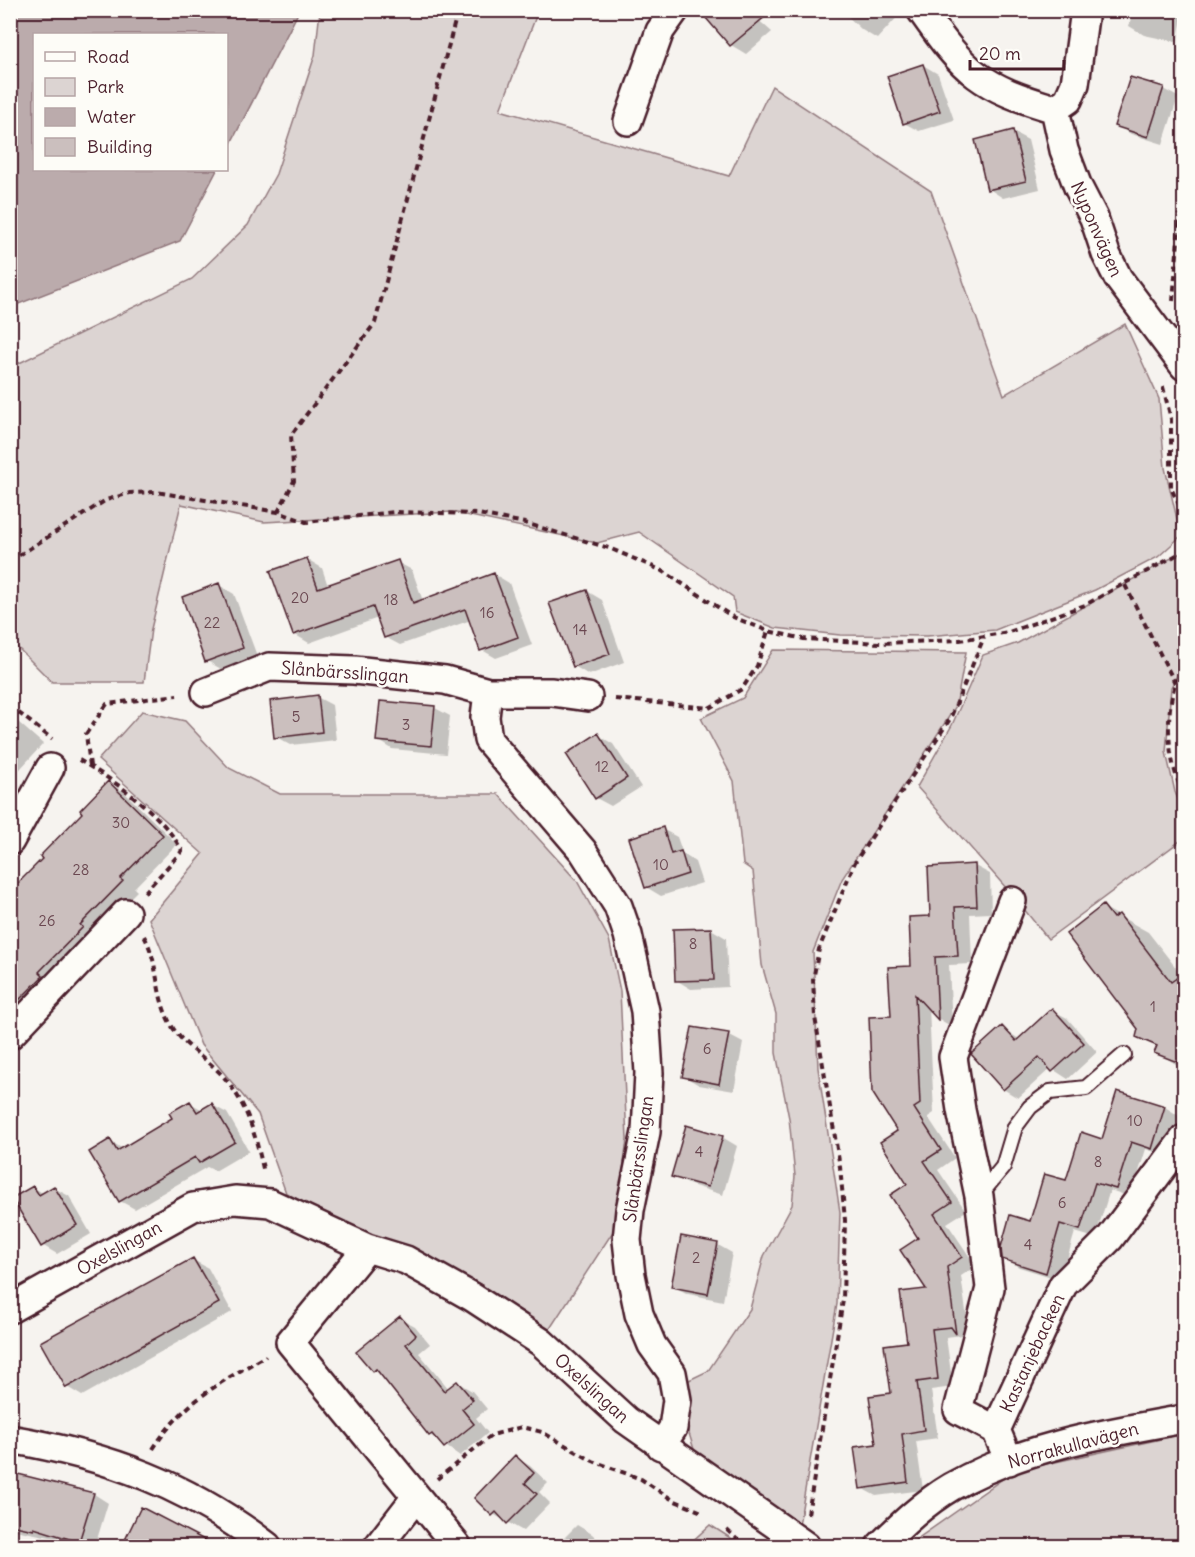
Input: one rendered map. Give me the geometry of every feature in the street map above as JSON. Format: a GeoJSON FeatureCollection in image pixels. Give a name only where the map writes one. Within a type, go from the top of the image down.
{"type":"FeatureCollection","features":[{"type":"Feature","properties":{"kind":"street"},"geometry":{"type":"LineString","coordinates":[[628,121],[660,31],[675,10]]}},
{"type":"Feature","properties":{"kind":"street"},"geometry":{"type":"LineString","coordinates":[[921,10],[952,54],[991,87],[1055,109],[1068,100],[1075,84],[1085,10]]}},
{"type":"Feature","properties":{"kind":"street","name":"Nyponvägen"},"geometry":{"type":"LineString","coordinates":[[1055,109],[1064,150],[1118,279],[1185,366]]}},
{"type":"Feature","properties":{"kind":"street","name":"Slånbärsslingan"},"geometry":{"type":"LineString","coordinates":[[206,692],[269,667],[354,670],[422,678],[488,692],[552,693],[588,697]]}},
{"type":"Feature","properties":{"kind":"street","name":"Slånbärsslingan"},"geometry":{"type":"LineString","coordinates":[[488,692],[485,717],[488,740],[583,851],[618,906],[628,935],[645,1011],[649,1073],[646,1132],[630,1210],[627,1240],[630,1275],[639,1314],[652,1345],[672,1373],[677,1400],[673,1428],[661,1446]]}},
{"type":"Feature","properties":{"kind":"street"},"geometry":{"type":"LineString","coordinates":[[10,841],[55,757]]}},
{"type":"Feature","properties":{"kind":"street","name":"Kastanjebacken"},"geometry":{"type":"LineString","coordinates":[[1009,1461],[996,1430],[958,1410],[990,1288],[979,1196],[961,1110],[953,1057],[1012,901]]}},
{"type":"Feature","properties":{"kind":"street"},"geometry":{"type":"LineString","coordinates":[[10,1035],[126,913]]}},
{"type":"Feature","properties":{"kind":"street","name":"Kastanjebacken"},"geometry":{"type":"LineString","coordinates":[[996,1430],[1063,1285],[1110,1238],[1185,1139]]}},
{"type":"Feature","properties":{"kind":"street","name":"Oxelslingan"},"geometry":{"type":"LineString","coordinates":[[10,1309],[193,1207],[236,1200],[270,1203],[367,1248],[406,1260],[472,1297],[531,1336],[626,1420],[661,1446],[806,1535]]}},
{"type":"Feature","properties":{"kind":"street"},"geometry":{"type":"LineString","coordinates":[[367,1248],[290,1342],[457,1546]]}},
{"type":"Feature","properties":{"kind":"street","name":"Norrakullavägen"},"geometry":{"type":"LineString","coordinates":[[880,1546],[908,1518],[949,1488],[1009,1461],[1043,1449],[1185,1419]]}},
{"type":"Feature","properties":{"kind":"street"},"geometry":{"type":"LineString","coordinates":[[10,1439],[68,1449],[148,1475],[238,1524],[267,1546]]}},
{"type":"Feature","properties":{"kind":"street"},"geometry":{"type":"LineString","coordinates":[[378,1546],[416,1497]]}},
{"type":"Feature","properties":{"kind":"lane"},"geometry":{"type":"LineString","coordinates":[[979,1196],[1003,1167],[1014,1127],[1030,1107],[1050,1092],[1086,1088],[1124,1055]]}},
{"type":"Feature","properties":{"kind":"path"},"geometry":{"type":"LineString","coordinates":[[278,512],[294,482],[291,435],[375,323],[458,10]]}},
{"type":"Feature","properties":{"kind":"path"},"geometry":{"type":"LineString","coordinates":[[1152,324],[1172,310],[1185,167]]}},
{"type":"Feature","properties":{"kind":"path"},"geometry":{"type":"LineString","coordinates":[[1162,386],[1170,419],[1171,488],[1185,514]]}},
{"type":"Feature","properties":{"kind":"path"},"geometry":{"type":"LineString","coordinates":[[10,561],[106,500],[130,493],[156,492],[278,512],[306,522],[394,512],[477,514],[525,523],[609,548],[663,571],[733,618],[768,631],[804,639],[882,643],[960,640],[1009,632],[1085,605],[1185,551]]}},
{"type":"Feature","properties":{"kind":"path"},"geometry":{"type":"LineString","coordinates":[[1125,585],[1175,684]]}},
{"type":"Feature","properties":{"kind":"path"},"geometry":{"type":"LineString","coordinates":[[588,697],[709,708],[742,689],[757,666],[768,631]]}},
{"type":"Feature","properties":{"kind":"path"},"geometry":{"type":"LineString","coordinates":[[806,1535],[846,1268],[845,1220],[840,1167],[815,1017],[813,980],[819,949],[855,862],[950,719],[984,636]]}},
{"type":"Feature","properties":{"kind":"path"},"geometry":{"type":"LineString","coordinates":[[1185,667],[1175,684],[1168,723],[1171,756],[1185,794]]}},
{"type":"Feature","properties":{"kind":"path"},"geometry":{"type":"LineString","coordinates":[[90,767],[86,734],[107,704],[206,692]]}},
{"type":"Feature","properties":{"kind":"path"},"geometry":{"type":"LineString","coordinates":[[10,706],[55,757]]}},
{"type":"Feature","properties":{"kind":"path"},"geometry":{"type":"LineString","coordinates":[[77,759],[111,779],[174,835],[182,851],[126,913],[146,939],[160,1003],[174,1030],[192,1051],[220,1072],[244,1104],[258,1144],[270,1203]]}},
{"type":"Feature","properties":{"kind":"path"},"geometry":{"type":"LineString","coordinates":[[148,1475],[149,1455],[169,1425],[196,1398],[290,1342]]}},
{"type":"Feature","properties":{"kind":"path"},"geometry":{"type":"LineString","coordinates":[[416,1497],[492,1435],[522,1427],[542,1432],[593,1461],[641,1479],[673,1500],[709,1516]]}},
{"type":"Feature","properties":{"kind":"path"},"geometry":{"type":"LineString","coordinates":[[723,1526],[744,1546]]}},
{"type":"Feature","properties":{"kind":"green space"},"geometry":{"type":"Polygon","coordinates":[[[320,11],[538,11],[500,110],[729,176],[772,86],[931,191],[1004,395],[1125,324],[1159,399],[1165,468],[1181,536],[1158,557],[1095,590],[995,630],[927,636],[840,635],[775,628],[735,612],[733,597],[639,532],[597,543],[452,512],[264,522],[181,504],[151,629],[144,682],[52,682],[11,641],[11,367],[192,279],[248,225],[276,174],[315,55],[320,11]]]}},
{"type":"Feature","properties":{"kind":"green space"},"geometry":{"type":"Polygon","coordinates":[[[1184,551],[1184,666],[1171,687],[1166,752],[1175,792],[1184,813],[1184,838],[1048,939],[917,787],[952,725],[983,655],[1018,643],[1184,551]]]}},
{"type":"Feature","properties":{"kind":"green space"},"geometry":{"type":"Polygon","coordinates":[[[773,650],[966,652],[956,706],[842,879],[813,952],[818,1068],[840,1212],[837,1304],[799,1525],[697,1459],[687,1427],[687,1381],[708,1371],[750,1309],[764,1256],[792,1205],[795,1176],[789,1118],[776,1053],[776,1014],[762,965],[753,871],[743,864],[734,781],[701,718],[743,698],[773,650]]]}},
{"type":"Feature","properties":{"kind":"green space"},"geometry":{"type":"Polygon","coordinates":[[[142,711],[185,721],[229,768],[280,794],[498,794],[577,881],[609,939],[620,991],[627,1139],[616,1227],[549,1330],[286,1193],[258,1114],[201,1045],[149,919],[203,854],[98,760],[142,711]]]}},
{"type":"Feature","properties":{"kind":"green space"},"geometry":{"type":"Polygon","coordinates":[[[1184,1434],[1184,1546],[907,1546],[1014,1471],[1184,1434]]]}},
{"type":"Feature","properties":{"kind":"green space"},"geometry":{"type":"Polygon","coordinates":[[[710,1525],[740,1544],[742,1546],[687,1546],[710,1525]]]}},
{"type":"Feature","properties":{"kind":"water"},"geometry":{"type":"Polygon","coordinates":[[[11,10],[299,11],[228,149],[228,33],[33,33],[33,171],[216,171],[180,241],[11,307],[11,10]]]}},
{"type":"Feature","properties":{"kind":"building"},"geometry":{"type":"Polygon","coordinates":[[[699,10],[773,10],[730,46],[699,10]]]}},
{"type":"Feature","properties":{"kind":"building"},"geometry":{"type":"Polygon","coordinates":[[[923,64],[940,111],[903,124],[887,76],[923,64]]]}},
{"type":"Feature","properties":{"kind":"building"},"geometry":{"type":"Polygon","coordinates":[[[1130,77],[1164,87],[1148,137],[1114,126],[1130,77]]]}},
{"type":"Feature","properties":{"kind":"building"},"geometry":{"type":"Polygon","coordinates":[[[1013,130],[1026,181],[987,190],[975,140],[1013,130]]]}},
{"type":"Feature","properties":{"kind":"building"},"geometry":{"type":"Polygon","coordinates":[[[307,558],[318,588],[398,560],[413,603],[494,573],[518,637],[480,651],[465,609],[384,638],[373,607],[293,635],[270,571],[307,558]]]}},
{"type":"Feature","properties":{"kind":"building"},"geometry":{"type":"Polygon","coordinates":[[[219,583],[243,648],[205,662],[182,597],[219,583]]]}},
{"type":"Feature","properties":{"kind":"building"},"geometry":{"type":"Polygon","coordinates":[[[587,590],[610,654],[573,667],[549,603],[587,590]]]}},
{"type":"Feature","properties":{"kind":"building"},"geometry":{"type":"Polygon","coordinates":[[[318,695],[322,732],[274,738],[270,701],[318,695]]]}},
{"type":"Feature","properties":{"kind":"building"},"geometry":{"type":"Polygon","coordinates":[[[380,701],[435,706],[431,746],[376,741],[380,701]]]}},
{"type":"Feature","properties":{"kind":"building"},"geometry":{"type":"Polygon","coordinates":[[[598,733],[627,778],[595,799],[566,754],[598,733]]]}},
{"type":"Feature","properties":{"kind":"building"},"geometry":{"type":"Polygon","coordinates":[[[108,781],[163,835],[120,879],[123,881],[80,925],[83,927],[39,972],[43,976],[10,1009],[10,891],[42,859],[40,856],[82,813],[80,810],[108,781]]]}},
{"type":"Feature","properties":{"kind":"building"},"geometry":{"type":"Polygon","coordinates":[[[663,827],[671,854],[681,851],[688,874],[645,888],[629,838],[663,827]]]}},
{"type":"Feature","properties":{"kind":"building"},"geometry":{"type":"Polygon","coordinates":[[[975,864],[977,906],[955,907],[958,956],[935,957],[938,1020],[915,995],[920,1104],[914,1108],[941,1150],[924,1161],[952,1202],[934,1214],[962,1257],[947,1267],[956,1334],[951,1327],[932,1329],[938,1379],[917,1382],[924,1430],[902,1434],[908,1482],[860,1489],[854,1447],[876,1444],[869,1396],[891,1393],[884,1345],[907,1342],[900,1292],[926,1289],[900,1250],[918,1238],[890,1195],[907,1184],[880,1142],[897,1131],[872,1092],[869,1017],[891,1016],[888,967],[911,966],[909,917],[930,916],[928,867],[975,864]]]}},
{"type":"Feature","properties":{"kind":"building"},"geometry":{"type":"Polygon","coordinates":[[[1103,905],[1113,918],[1119,914],[1171,982],[1185,972],[1185,1065],[1154,1053],[1157,1046],[1136,1037],[1138,1029],[1066,934],[1103,905]]]}},
{"type":"Feature","properties":{"kind":"building"},"geometry":{"type":"Polygon","coordinates":[[[711,928],[714,980],[675,981],[673,929],[711,928]]]}},
{"type":"Feature","properties":{"kind":"building"},"geometry":{"type":"Polygon","coordinates":[[[1052,1008],[1084,1043],[1052,1072],[1039,1057],[1003,1090],[971,1054],[1002,1026],[1016,1041],[1052,1008]]]}},
{"type":"Feature","properties":{"kind":"building"},"geometry":{"type":"Polygon","coordinates":[[[692,1027],[729,1033],[719,1084],[682,1077],[692,1027]]]}},
{"type":"Feature","properties":{"kind":"building"},"geometry":{"type":"Polygon","coordinates":[[[1117,1091],[1165,1106],[1152,1149],[1131,1142],[1116,1189],[1095,1183],[1080,1230],[1060,1224],[1046,1273],[1002,1259],[1001,1247],[1010,1215],[1030,1221],[1044,1174],[1066,1180],[1081,1132],[1102,1139],[1117,1091]]]}},
{"type":"Feature","properties":{"kind":"building"},"geometry":{"type":"Polygon","coordinates":[[[190,1101],[197,1112],[212,1103],[235,1142],[199,1163],[195,1157],[119,1202],[89,1152],[110,1139],[117,1151],[172,1118],[169,1113],[190,1101]]]}},
{"type":"Feature","properties":{"kind":"building"},"geometry":{"type":"Polygon","coordinates":[[[686,1125],[723,1136],[708,1187],[671,1177],[686,1125]]]}},
{"type":"Feature","properties":{"kind":"building"},"geometry":{"type":"Polygon","coordinates":[[[33,1186],[39,1195],[54,1186],[77,1225],[41,1247],[12,1198],[33,1186]]]}},
{"type":"Feature","properties":{"kind":"building"},"geometry":{"type":"Polygon","coordinates":[[[681,1236],[718,1243],[708,1294],[671,1287],[681,1236]]]}},
{"type":"Feature","properties":{"kind":"building"},"geometry":{"type":"Polygon","coordinates":[[[193,1258],[219,1303],[66,1388],[40,1342],[193,1258]]]}},
{"type":"Feature","properties":{"kind":"building"},"geometry":{"type":"Polygon","coordinates":[[[400,1316],[416,1335],[406,1344],[444,1391],[457,1381],[473,1400],[462,1409],[474,1424],[444,1448],[432,1434],[429,1436],[376,1369],[373,1372],[356,1352],[400,1316]]]}},
{"type":"Feature","properties":{"kind":"building"},"geometry":{"type":"Polygon","coordinates":[[[515,1455],[534,1473],[525,1483],[537,1494],[507,1524],[496,1512],[492,1516],[474,1498],[515,1455]]]}},
{"type":"Feature","properties":{"kind":"building"},"geometry":{"type":"Polygon","coordinates":[[[10,1472],[94,1493],[79,1542],[34,1528],[34,1530],[10,1525],[10,1472]]]}},
{"type":"Feature","properties":{"kind":"building"},"geometry":{"type":"Polygon","coordinates":[[[141,1507],[216,1546],[122,1546],[141,1507]]]}}]}
